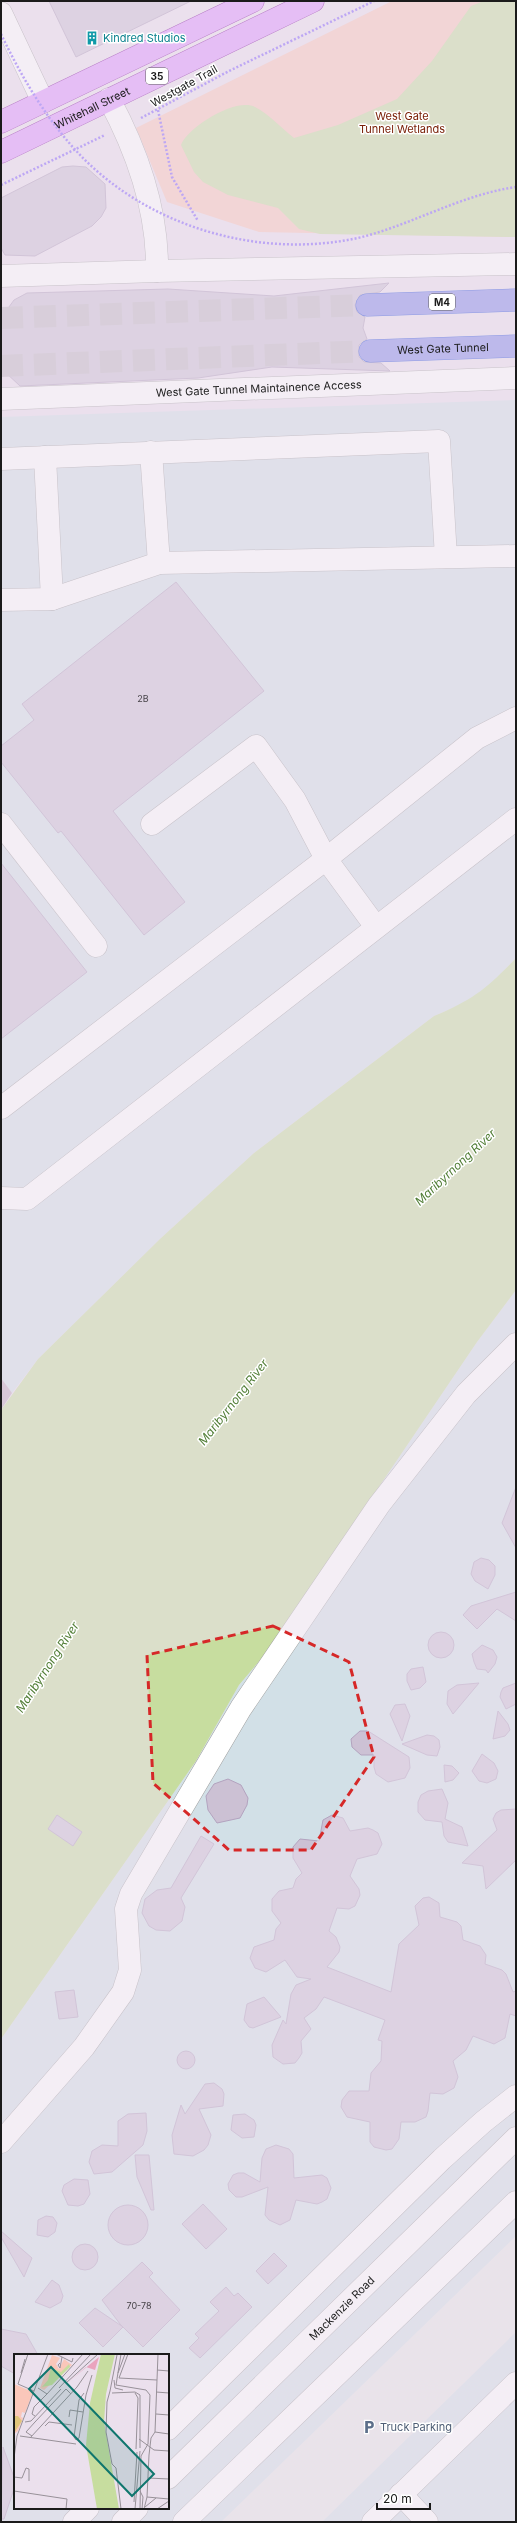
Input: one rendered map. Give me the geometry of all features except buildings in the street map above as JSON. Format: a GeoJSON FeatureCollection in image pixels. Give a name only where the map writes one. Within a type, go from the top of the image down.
{"type":"FeatureCollection","features":[{"type":"Feature","properties":{"kind":"highway","name":"M4"},"geometry":{"type":"LineString","coordinates":[[367,305],[516,300]]}},
{"type":"Feature","properties":{"kind":"highway","name":"West Gate Tunnel"},"geometry":{"type":"LineString","coordinates":[[370,351],[516,346]]}},
{"type":"Feature","properties":{"kind":"main road","name":"35"},"geometry":{"type":"LineString","coordinates":[[1,122],[253,1]]}},
{"type":"Feature","properties":{"kind":"main road","name":"Whitehall Street"},"geometry":{"type":"LineString","coordinates":[[1,152],[312,1]]}},
{"type":"Feature","properties":{"kind":"main road"},"geometry":{"type":"LineString","coordinates":[[44,102],[55,125]]}},
{"type":"Feature","properties":{"kind":"street"},"geometry":{"type":"LineString","coordinates":[[1,13],[44,102]]}},
{"type":"Feature","properties":{"kind":"street"},"geometry":{"type":"LineString","coordinates":[[109,99],[124,127],[143,179],[155,220],[157,271]]}},
{"type":"Feature","properties":{"kind":"street"},"geometry":{"type":"LineString","coordinates":[[1,276],[157,271],[516,264]]}},
{"type":"Feature","properties":{"kind":"street","name":"West Gate Tunnel Maintainence Access"},"geometry":{"type":"LineString","coordinates":[[1,399],[516,378]]}},
{"type":"Feature","properties":{"kind":"street"},"geometry":{"type":"LineString","coordinates":[[1,459],[439,441],[446,557]]}},
{"type":"Feature","properties":{"kind":"street"},"geometry":{"type":"LineString","coordinates":[[151,452],[159,564]]}},
{"type":"Feature","properties":{"kind":"street"},"geometry":{"type":"LineString","coordinates":[[45,457],[52,599]]}},
{"type":"Feature","properties":{"kind":"street"},"geometry":{"type":"LineString","coordinates":[[1,600],[52,599],[159,564],[516,556]]}},
{"type":"Feature","properties":{"kind":"street"},"geometry":{"type":"LineString","coordinates":[[1,1108],[326,859],[477,738],[516,718]]}},
{"type":"Feature","properties":{"kind":"street"},"geometry":{"type":"LineString","coordinates":[[152,824],[256,746],[295,800],[326,859],[376,927]]}},
{"type":"Feature","properties":{"kind":"street"},"geometry":{"type":"LineString","coordinates":[[1,1198],[27,1199],[516,819]]}},
{"type":"Feature","properties":{"kind":"street"},"geometry":{"type":"LineString","coordinates":[[1,824],[96,946]]}},
{"type":"Feature","properties":{"kind":"street"},"geometry":{"type":"LineString","coordinates":[[1,2142],[84,2047],[123,1992],[130,1970],[126,1909],[131,1894],[241,1708],[379,1505],[466,1394],[516,1344]]}},
{"type":"Feature","properties":{"kind":"street"},"geometry":{"type":"LineString","coordinates":[[169,2428],[442,2159],[483,2122],[516,2096]]}},
{"type":"Feature","properties":{"kind":"street","name":"Mackenzie Road"},"geometry":{"type":"LineString","coordinates":[[169,2477],[516,2138]]}},
{"type":"Feature","properties":{"kind":"street"},"geometry":{"type":"LineString","coordinates":[[184,2522],[516,2202]]}},
{"type":"Feature","properties":{"kind":"street"},"geometry":{"type":"LineString","coordinates":[[373,2522],[516,2383]]}},
{"type":"Feature","properties":{"kind":"street"},"geometry":{"type":"LineString","coordinates":[[401,2494],[428,2522]]}},
{"type":"Feature","properties":{"kind":"street"},"geometry":{"type":"LineString","coordinates":[[74,2522],[87,2509]]}},
{"type":"Feature","properties":{"kind":"street"},"geometry":{"type":"LineString","coordinates":[[123,2522],[136,2509]]}},
{"type":"Feature","properties":{"kind":"path","name":"Westgate Trail"},"geometry":{"type":"LineString","coordinates":[[1,185],[124,127],[229,71],[374,1]]}},
{"type":"Feature","properties":{"kind":"path"},"geometry":{"type":"LineString","coordinates":[[1,34],[46,114],[82,157],[110,182],[137,201],[173,220],[216,234],[249,241],[288,245],[330,243],[390,230],[466,198],[516,187]]}},
{"type":"Feature","properties":{"kind":"path"},"geometry":{"type":"LineString","coordinates":[[158,110],[172,177],[198,221]]}},
{"type":"Feature","properties":{"kind":"highlighted area"},"geometry":{"type":"Polygon","coordinates":[[[273,1626],[349,1662],[374,1757],[311,1850],[229,1850],[153,1783],[147,1655],[273,1626]]]}},
{"type":"Feature","properties":{"kind":"shaded area"},"geometry":{"type":"Polygon","coordinates":[[[516,400],[516,958],[486,989],[462,1004],[434,1016],[254,1153],[161,1238],[38,1359],[12,1393],[1,1378],[1,417],[516,400]]]}},
{"type":"Feature","properties":{"kind":"shaded area"},"geometry":{"type":"Polygon","coordinates":[[[516,1290],[516,2522],[1,2522],[1,2039],[196,1761],[239,1685],[284,1632],[326,1565],[477,1342],[516,1290]]]}},
{"type":"Feature","properties":{"kind":"shaded area"},"geometry":{"type":"Polygon","coordinates":[[[1,1378],[12,1393],[1,1410],[1,1378]]]}},
{"type":"Feature","properties":{"kind":"shaded area","name":"Truck Parking"},"geometry":{"type":"Polygon","coordinates":[[[516,2236],[516,2332],[322,2522],[221,2522],[516,2236]]]}},
{"type":"Feature","properties":{"kind":"green space","name":"West Gate Tunnel Wetlands"},"geometry":{"type":"Polygon","coordinates":[[[392,1],[516,1],[516,237],[259,232],[167,202],[136,128],[392,1]]]}},
{"type":"Feature","properties":{"kind":"water","name":"West Gate Tunnel Wetlands"},"geometry":{"type":"Polygon","coordinates":[[[484,1],[516,1],[516,237],[320,234],[299,229],[278,208],[228,195],[203,182],[194,172],[181,145],[185,138],[202,122],[236,106],[247,105],[255,107],[294,138],[338,125],[397,99],[432,61],[471,6],[484,1]]]}},
{"type":"Feature","properties":{"kind":"water","name":"Maribyrnong River"},"geometry":{"type":"Polygon","coordinates":[[[516,958],[516,1290],[477,1342],[326,1565],[284,1632],[239,1685],[196,1761],[1,2039],[1,1410],[38,1359],[161,1238],[254,1153],[434,1016],[479,992],[516,958]]]}},
{"type":"Feature","properties":{"kind":"tunnel"},"geometry":{"type":"LineString","coordinates":[[1,318],[367,305]]}},
{"type":"Feature","properties":{"kind":"tunnel"},"geometry":{"type":"LineString","coordinates":[[1,366],[370,351]]}},
{"type":"Feature","properties":{"kind":"place","name":"Kindred Studios"},"geometry":{"type":"Point","coordinates":[92,38]}},
{"type":"Feature","properties":{"kind":"place","name":"Truck Parking"},"geometry":{"type":"Point","coordinates":[369,2427]}}]}
